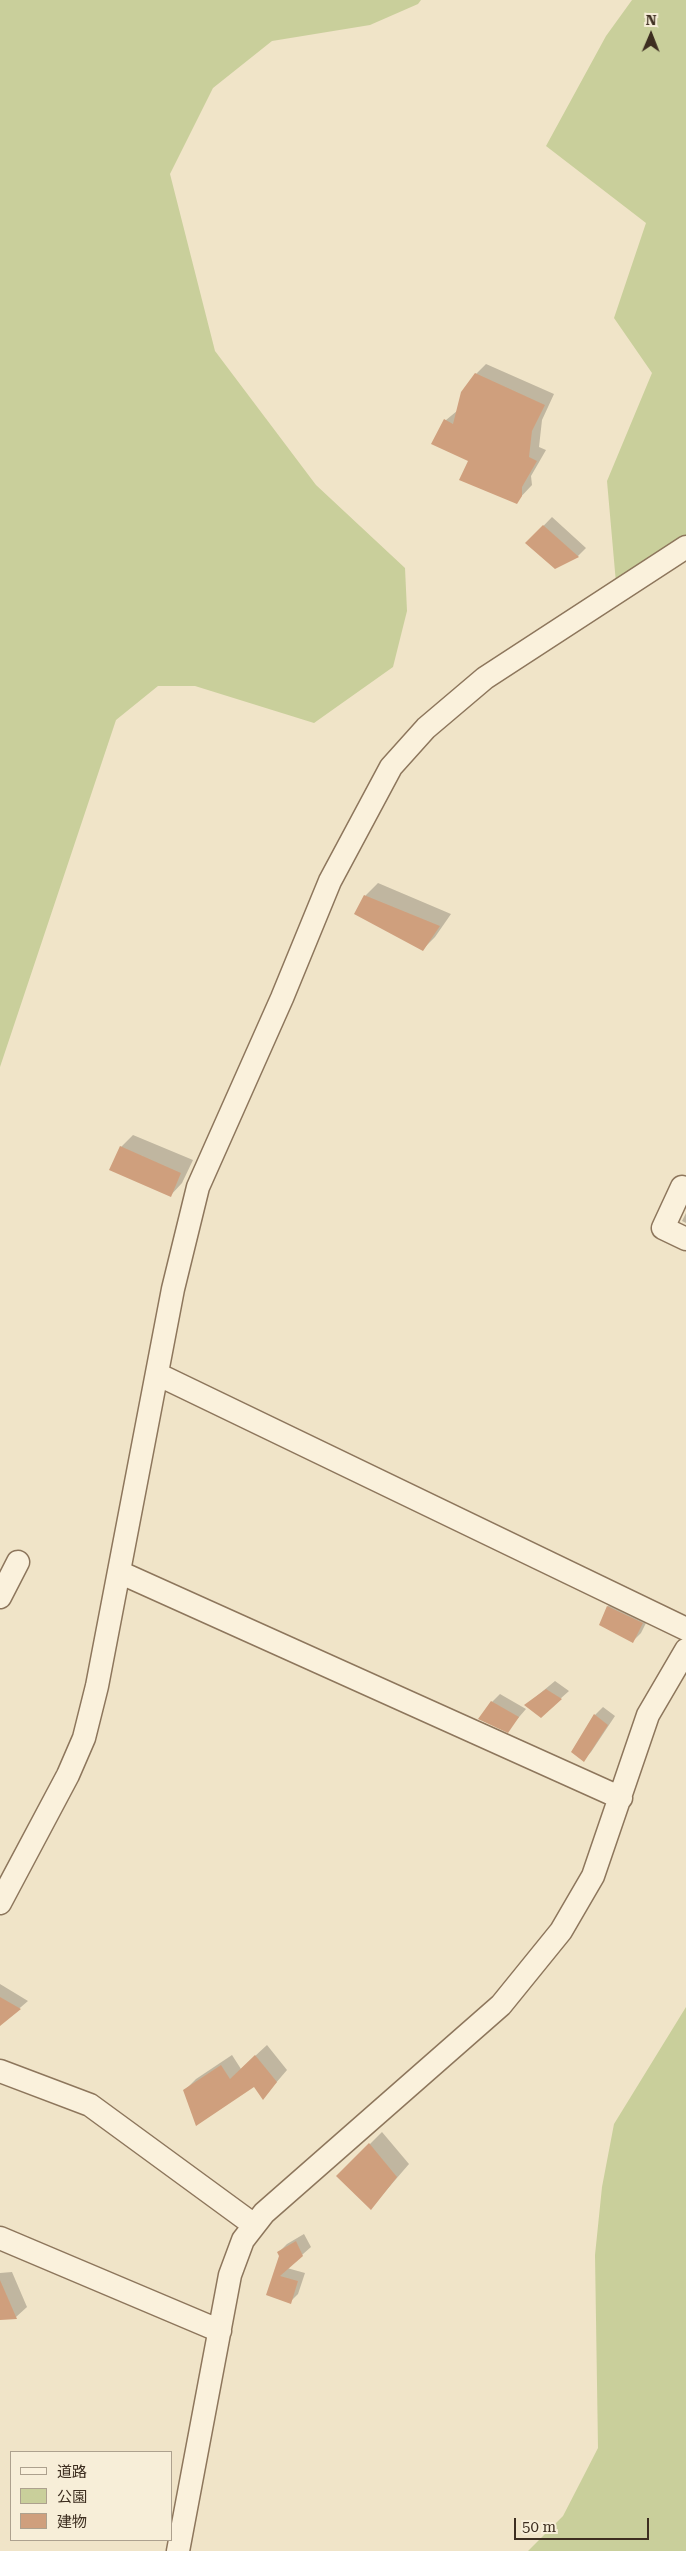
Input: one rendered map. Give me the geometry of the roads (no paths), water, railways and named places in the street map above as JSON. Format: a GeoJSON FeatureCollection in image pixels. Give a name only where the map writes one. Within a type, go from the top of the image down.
{"type":"FeatureCollection","features":[{"type":"Feature","properties":{"kind":"street"},"geometry":{"type":"LineString","coordinates":[[0,1903],[68,1775],[84,1738],[97,1686],[173,1289],[198,1187],[282,998],[330,880],[391,767],[426,728],[485,678],[683,555]]}},
{"type":"Feature","properties":{"kind":"street"},"geometry":{"type":"LineString","coordinates":[[682,1187],[663,1228],[686,1239]]}},
{"type":"Feature","properties":{"kind":"street"},"geometry":{"type":"LineString","coordinates":[[157,1374],[686,1629]]}},
{"type":"Feature","properties":{"kind":"street"},"geometry":{"type":"LineString","coordinates":[[0,1597],[18,1562]]}},
{"type":"Feature","properties":{"kind":"street"},"geometry":{"type":"LineString","coordinates":[[119,1572],[621,1798]]}},
{"type":"Feature","properties":{"kind":"street"},"geometry":{"type":"LineString","coordinates":[[178,2551],[230,2275],[243,2240],[264,2213],[500,2005],[560,1931],[593,1876],[648,1715],[686,1650]]}},
{"type":"Feature","properties":{"kind":"street"},"geometry":{"type":"LineString","coordinates":[[0,2071],[90,2105],[254,2225]]}},
{"type":"Feature","properties":{"kind":"street"},"geometry":{"type":"LineString","coordinates":[[0,2238],[220,2331]]}}]}
